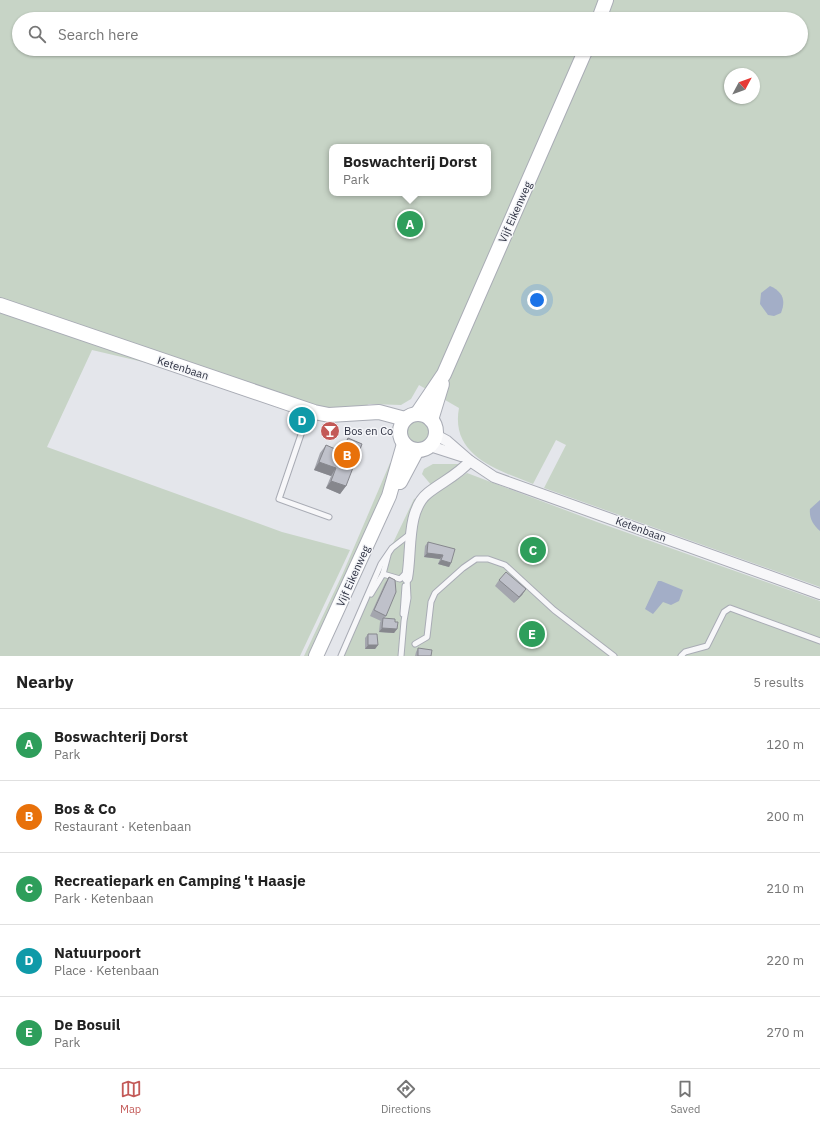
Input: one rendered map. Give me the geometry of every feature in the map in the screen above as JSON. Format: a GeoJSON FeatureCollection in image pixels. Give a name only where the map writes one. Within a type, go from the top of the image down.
{"type":"FeatureCollection","features":[{"type":"Feature","properties":{"kind":"main road"},"geometry":{"type":"LineString","coordinates":[[602,12],[606,0]]}},
{"type":"Feature","properties":{"kind":"main road","name":"Vijf Eikenweg"},"geometry":{"type":"LineString","coordinates":[[431,420],[444,374],[583,56]]}},
{"type":"Feature","properties":{"kind":"main road","name":"Ketenbaan"},"geometry":{"type":"LineString","coordinates":[[0,305],[309,410],[329,415],[384,413],[406,427]]}},
{"type":"Feature","properties":{"kind":"main road","name":"Vijf Eikenweg"},"geometry":{"type":"LineString","coordinates":[[316,656],[389,496],[406,427],[444,374]]}},
{"type":"Feature","properties":{"kind":"main road"},"geometry":{"type":"LineString","coordinates":[[425,415],[431,420],[435,427],[427,444],[406,427],[425,415]]}},
{"type":"Feature","properties":{"kind":"main road","name":"Vijf Eikenweg"},"geometry":{"type":"LineString","coordinates":[[389,496],[427,444]]}},
{"type":"Feature","properties":{"kind":"street","name":"Ketenbaan"},"geometry":{"type":"LineString","coordinates":[[427,444],[467,460],[494,477],[820,594]]}},
{"type":"Feature","properties":{"kind":"street"},"geometry":{"type":"LineString","coordinates":[[408,574],[411,533],[415,514],[423,498],[427,493],[457,474],[467,460]]}},
{"type":"Feature","properties":{"kind":"lane"},"geometry":{"type":"LineString","coordinates":[[309,410],[279,499],[329,517]]}},
{"type":"Feature","properties":{"kind":"lane"},"geometry":{"type":"LineString","coordinates":[[341,656],[368,598],[376,575],[392,548],[411,533]]}},
{"type":"Feature","properties":{"kind":"lane"},"geometry":{"type":"LineString","coordinates":[[368,598],[383,574],[388,554]]}},
{"type":"Feature","properties":{"kind":"lane"},"geometry":{"type":"LineString","coordinates":[[416,644],[427,637],[431,602],[434,593],[463,568],[476,560],[488,559],[504,565],[554,610],[614,656]]}},
{"type":"Feature","properties":{"kind":"lane"},"geometry":{"type":"LineString","coordinates":[[383,574],[400,579],[408,574]]}},
{"type":"Feature","properties":{"kind":"lane"},"geometry":{"type":"LineString","coordinates":[[401,656],[404,621],[403,599],[408,574]]}},
{"type":"Feature","properties":{"kind":"lane"},"geometry":{"type":"LineString","coordinates":[[681,656],[685,652],[707,646],[724,612],[730,608],[820,641]]}},
{"type":"Feature","properties":{"kind":"green space"},"geometry":{"type":"Polygon","coordinates":[[[0,0],[820,0],[820,587],[544,488],[566,445],[556,440],[533,484],[505,473],[480,459],[469,449],[462,438],[458,424],[459,408],[419,385],[411,399],[401,405],[369,404],[357,410],[327,411],[224,381],[92,350],[47,447],[282,532],[350,550],[300,656],[0,656],[0,0]]]}},
{"type":"Feature","properties":{"kind":"green space"},"geometry":{"type":"Polygon","coordinates":[[[418,421],[422,422],[428,428],[428,436],[422,442],[418,443],[414,442],[408,436],[407,432],[408,428],[414,422],[418,421]]]}},
{"type":"Feature","properties":{"kind":"green space"},"geometry":{"type":"Polygon","coordinates":[[[390,463],[395,465],[391,478],[312,656],[304,656],[343,573],[390,463]]]}},
{"type":"Feature","properties":{"kind":"green space"},"geometry":{"type":"Polygon","coordinates":[[[433,464],[458,464],[458,467],[432,486],[422,474],[424,469],[433,464]]]}},
{"type":"Feature","properties":{"kind":"green space"},"geometry":{"type":"Polygon","coordinates":[[[467,473],[597,522],[820,601],[820,656],[339,656],[414,499],[455,481],[467,473]]]}},
{"type":"Feature","properties":{"kind":"water"},"geometry":{"type":"Polygon","coordinates":[[[770,286],[781,294],[783,300],[781,313],[774,316],[768,315],[760,304],[761,293],[770,286]]]}},
{"type":"Feature","properties":{"kind":"water"},"geometry":{"type":"Polygon","coordinates":[[[820,500],[820,531],[812,521],[810,509],[820,500]]]}},
{"type":"Feature","properties":{"kind":"water"},"geometry":{"type":"Polygon","coordinates":[[[658,581],[683,590],[679,601],[671,605],[663,602],[653,614],[645,609],[658,581]]]}},
{"type":"Feature","properties":{"kind":"building"},"geometry":{"type":"Polygon","coordinates":[[[348,438],[362,444],[346,486],[331,481],[336,468],[319,462],[326,445],[342,452],[348,438]]]}},
{"type":"Feature","properties":{"kind":"building"},"geometry":{"type":"Polygon","coordinates":[[[428,542],[455,549],[451,563],[441,560],[443,555],[427,553],[428,542]]]}},
{"type":"Feature","properties":{"kind":"building"},"geometry":{"type":"Polygon","coordinates":[[[506,572],[526,589],[519,597],[499,580],[506,572]]]}},
{"type":"Feature","properties":{"kind":"building"},"geometry":{"type":"Polygon","coordinates":[[[389,577],[395,580],[396,592],[386,616],[374,610],[389,577]]]}},
{"type":"Feature","properties":{"kind":"building"},"geometry":{"type":"Polygon","coordinates":[[[383,618],[395,619],[395,622],[398,622],[397,629],[382,628],[383,618]]]}},
{"type":"Feature","properties":{"kind":"building"},"geometry":{"type":"Polygon","coordinates":[[[368,634],[377,634],[378,645],[368,645],[368,634]]]}},
{"type":"Feature","properties":{"kind":"building"},"geometry":{"type":"Polygon","coordinates":[[[418,648],[432,650],[431,656],[418,656],[418,648]]]}},
{"type":"Feature","properties":{"kind":"place","name":"Boswachterij Dorst"},"geometry":{"type":"Point","coordinates":[410,224]}},
{"type":"Feature","properties":{"kind":"place","name":"Natuurpoort"},"geometry":{"type":"Point","coordinates":[302,420]}},
{"type":"Feature","properties":{"kind":"place","name":"Bos en Co"},"geometry":{"type":"Point","coordinates":[330,431]}},
{"type":"Feature","properties":{"kind":"place","name":"Bos & Co"},"geometry":{"type":"Point","coordinates":[347,455]}},
{"type":"Feature","properties":{"kind":"place","name":"Recreatiepark en Camping 't Haasje"},"geometry":{"type":"Point","coordinates":[533,550]}},
{"type":"Feature","properties":{"kind":"place","name":"De Bosuil"},"geometry":{"type":"Point","coordinates":[532,634]}}]}
